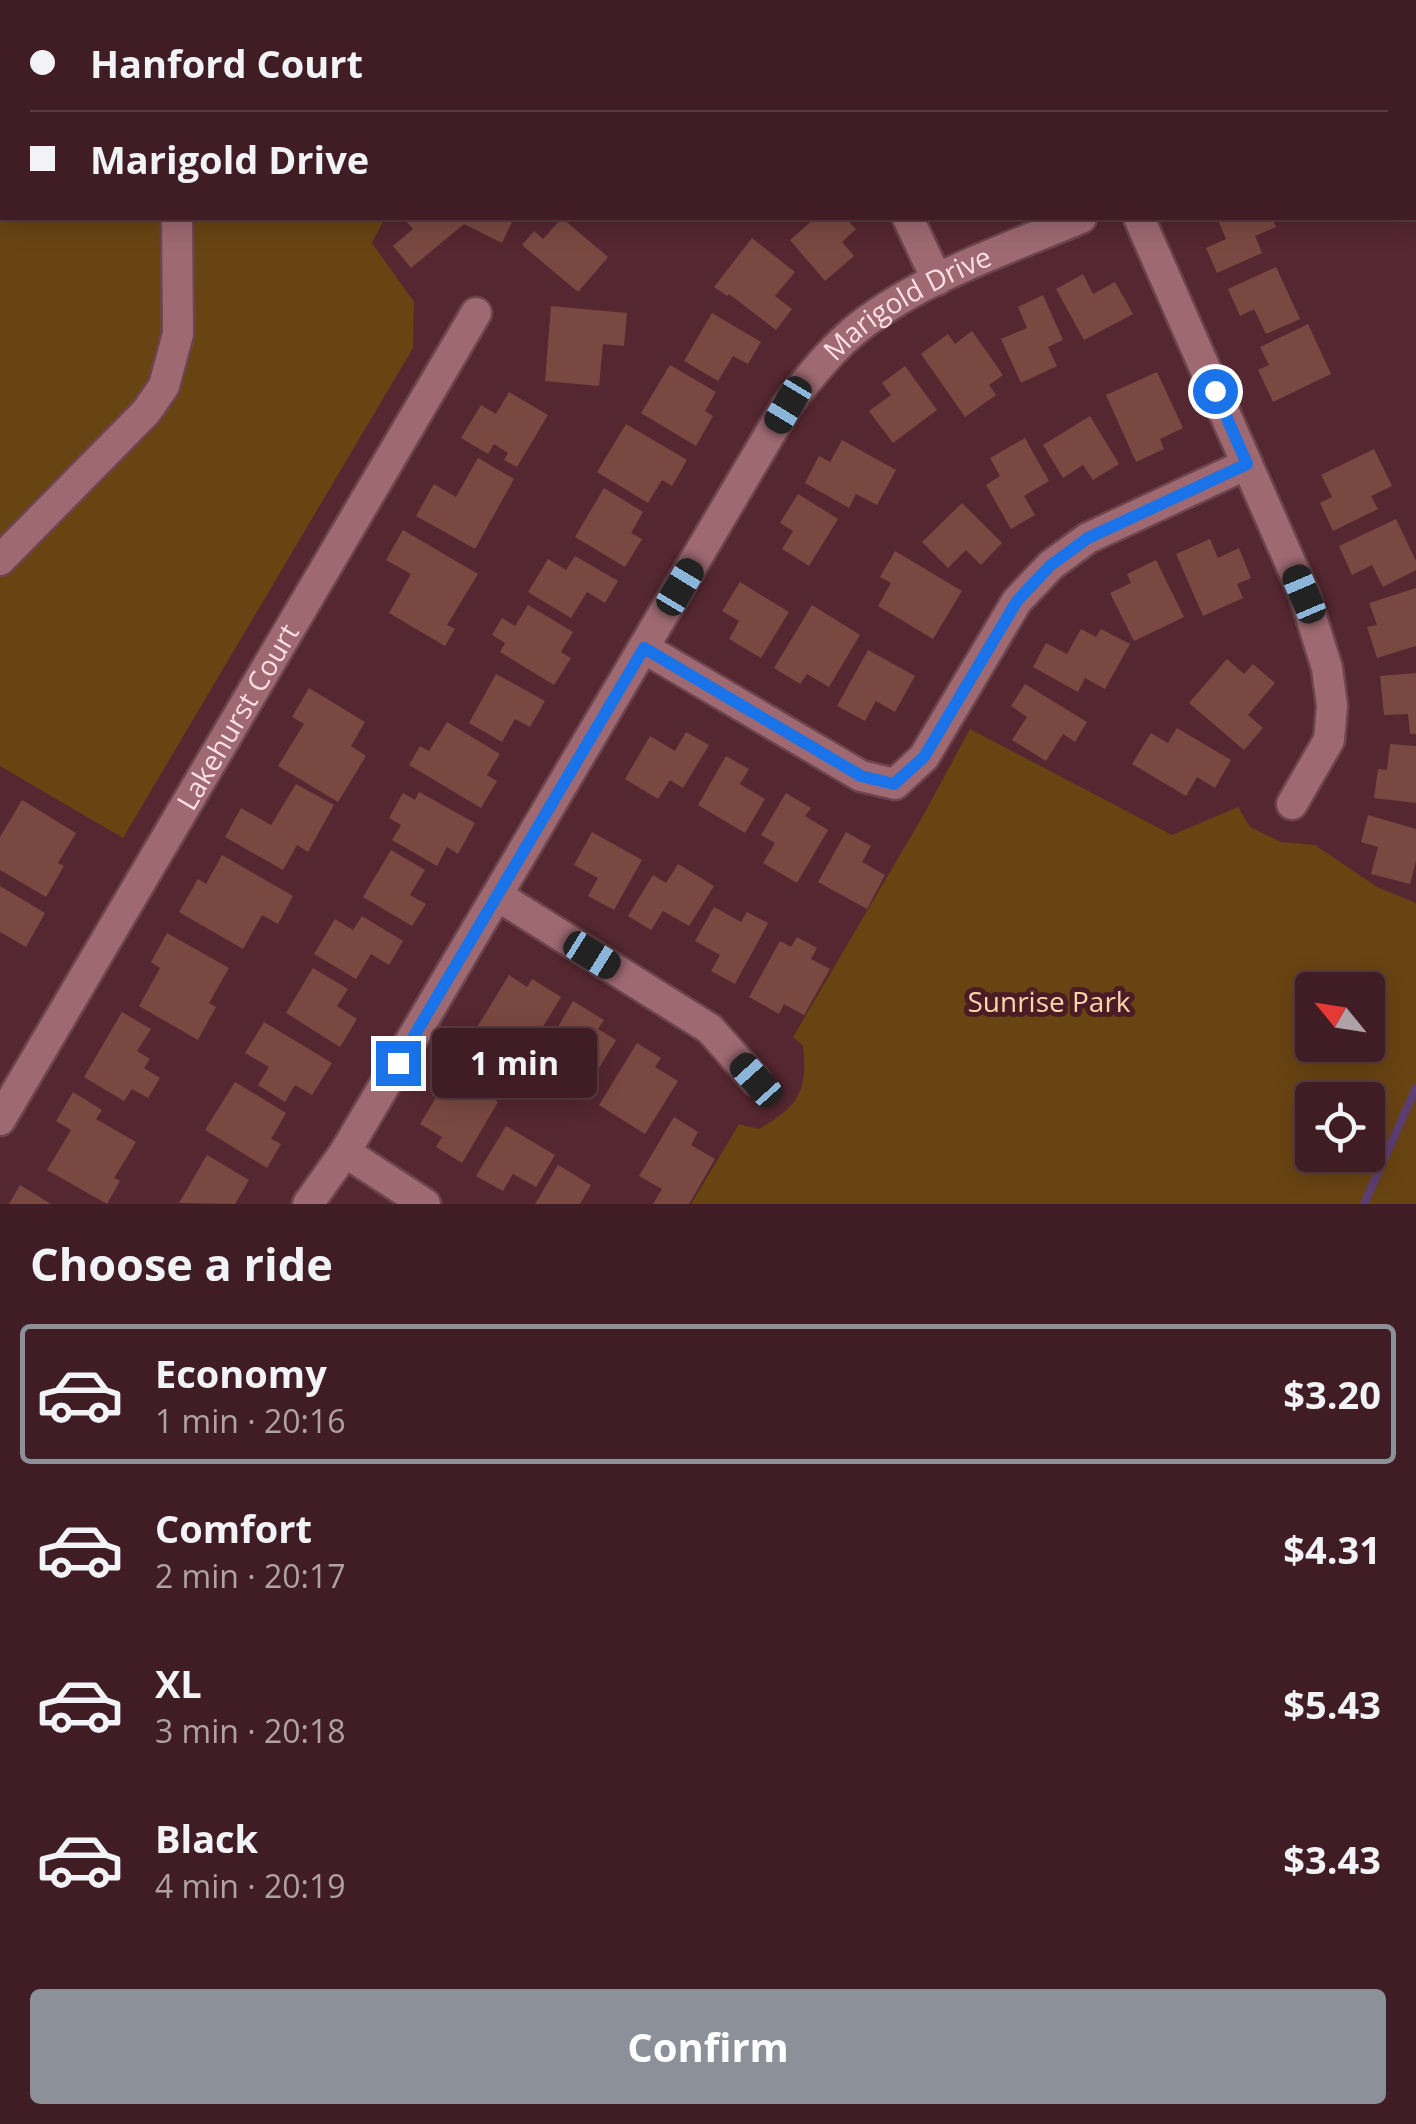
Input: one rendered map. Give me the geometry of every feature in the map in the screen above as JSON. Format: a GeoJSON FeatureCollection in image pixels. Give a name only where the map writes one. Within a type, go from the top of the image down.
{"type":"FeatureCollection","features":[{"type":"Feature","properties":{"kind":"street"},"geometry":{"type":"LineString","coordinates":[[0,560],[146,412],[164,386],[178,334],[177,220]]}},
{"type":"Feature","properties":{"kind":"street"},"geometry":{"type":"LineString","coordinates":[[909,220],[937,280]]}},
{"type":"Feature","properties":{"kind":"street","name":"Marigold Drive"},"geometry":{"type":"LineString","coordinates":[[308,1204],[345,1152],[788,405],[808,378],[859,327],[937,280],[1076,220]]}},
{"type":"Feature","properties":{"kind":"street"},"geometry":{"type":"LineString","coordinates":[[1140,220],[1304,594],[1327,668],[1332,706],[1328,740],[1292,804]]}},
{"type":"Feature","properties":{"kind":"street","name":"Lakehurst Court"},"geometry":{"type":"LineString","coordinates":[[0,1120],[476,313]]}},
{"type":"Feature","properties":{"kind":"street"},"geometry":{"type":"LineString","coordinates":[[644,648],[861,776],[894,784],[924,757],[1017,601],[1051,565],[1088,538],[1247,464]]}},
{"type":"Feature","properties":{"kind":"street"},"geometry":{"type":"LineString","coordinates":[[498,896],[710,1028],[756,1080]]}},
{"type":"Feature","properties":{"kind":"street"},"geometry":{"type":"LineString","coordinates":[[345,1152],[425,1204]]}},
{"type":"Feature","properties":{"kind":"green space"},"geometry":{"type":"Polygon","coordinates":[[[0,220],[384,220],[372,243],[414,302],[413,348],[123,838],[0,766],[0,220]]]}},
{"type":"Feature","properties":{"kind":"green space","name":"Sunrise Park"},"geometry":{"type":"Polygon","coordinates":[[[970,729],[1172,835],[1238,807],[1250,827],[1281,842],[1315,845],[1377,887],[1416,903],[1416,1204],[691,1204],[739,1124],[759,1129],[783,1113],[797,1096],[804,1075],[803,1046],[793,1037],[970,729]]]}},
{"type":"Feature","properties":{"kind":"building"},"geometry":{"type":"Polygon","coordinates":[[[513,220],[502,243],[464,224],[411,268],[393,246],[413,229],[407,222],[513,220]]]}},
{"type":"Feature","properties":{"kind":"building"},"geometry":{"type":"Polygon","coordinates":[[[564,220],[608,257],[578,292],[522,245],[534,231],[543,239],[564,220]]]}},
{"type":"Feature","properties":{"kind":"building"},"geometry":{"type":"Polygon","coordinates":[[[813,220],[847,220],[856,229],[842,242],[854,256],[825,281],[790,240],[813,220]]]}},
{"type":"Feature","properties":{"kind":"building"},"geometry":{"type":"Polygon","coordinates":[[[1218,220],[1273,220],[1276,227],[1255,236],[1262,253],[1217,273],[1206,248],[1226,239],[1218,220]]]}},
{"type":"Feature","properties":{"kind":"building"},"geometry":{"type":"Polygon","coordinates":[[[752,238],[795,272],[775,296],[792,309],[776,330],[714,287],[752,238]]]}},
{"type":"Feature","properties":{"kind":"building"},"geometry":{"type":"Polygon","coordinates":[[[1276,267],[1300,319],[1266,334],[1254,309],[1240,316],[1228,289],[1276,267]]]}},
{"type":"Feature","properties":{"kind":"building"},"geometry":{"type":"Polygon","coordinates":[[[1083,274],[1093,294],[1115,282],[1133,314],[1084,340],[1056,289],[1083,274]]]}},
{"type":"Feature","properties":{"kind":"building"},"geometry":{"type":"Polygon","coordinates":[[[1043,295],[1063,340],[1048,347],[1057,366],[1021,383],[1001,339],[1027,328],[1018,307],[1043,295]]]}},
{"type":"Feature","properties":{"kind":"building"},"geometry":{"type":"Polygon","coordinates":[[[551,306],[627,313],[624,346],[603,344],[599,386],[545,381],[551,306]]]}},
{"type":"Feature","properties":{"kind":"building"},"geometry":{"type":"Polygon","coordinates":[[[712,313],[761,342],[748,364],[733,356],[718,381],[684,361],[712,313]]]}},
{"type":"Feature","properties":{"kind":"building"},"geometry":{"type":"Polygon","coordinates":[[[1308,324],[1331,374],[1273,402],[1258,370],[1269,365],[1260,347],[1308,324]]]}},
{"type":"Feature","properties":{"kind":"building"},"geometry":{"type":"Polygon","coordinates":[[[972,331],[1003,375],[989,385],[996,395],[965,417],[921,354],[948,334],[955,344],[972,331]]]}},
{"type":"Feature","properties":{"kind":"building"},"geometry":{"type":"Polygon","coordinates":[[[670,365],[716,392],[705,411],[713,416],[696,446],[641,413],[670,365]]]}},
{"type":"Feature","properties":{"kind":"building"},"geometry":{"type":"Polygon","coordinates":[[[905,366],[937,410],[893,443],[869,411],[891,395],[882,383],[905,366]]]}},
{"type":"Feature","properties":{"kind":"building"},"geometry":{"type":"Polygon","coordinates":[[[1157,372],[1183,428],[1160,439],[1164,449],[1136,462],[1106,395],[1157,372]]]}},
{"type":"Feature","properties":{"kind":"building"},"geometry":{"type":"Polygon","coordinates":[[[509,392],[548,415],[517,467],[504,460],[508,453],[494,444],[488,454],[461,438],[481,405],[496,414],[509,392]]]}},
{"type":"Feature","properties":{"kind":"building"},"geometry":{"type":"Polygon","coordinates":[[[1090,416],[1119,464],[1093,480],[1083,465],[1063,478],[1043,445],[1090,416]]]}},
{"type":"Feature","properties":{"kind":"building"},"geometry":{"type":"Polygon","coordinates":[[[626,424],[687,460],[672,486],[662,480],[648,503],[597,472],[626,424]]]}},
{"type":"Feature","properties":{"kind":"building"},"geometry":{"type":"Polygon","coordinates":[[[1025,438],[1049,481],[1024,496],[1035,515],[1011,529],[986,485],[1000,476],[990,458],[1025,438]]]}},
{"type":"Feature","properties":{"kind":"building"},"geometry":{"type":"Polygon","coordinates":[[[842,440],[896,470],[877,505],[856,494],[849,508],[805,483],[819,456],[830,462],[842,440]]]}},
{"type":"Feature","properties":{"kind":"building"},"geometry":{"type":"Polygon","coordinates":[[[1374,449],[1392,486],[1371,496],[1378,509],[1333,531],[1320,503],[1332,497],[1321,475],[1374,449]]]}},
{"type":"Feature","properties":{"kind":"building"},"geometry":{"type":"Polygon","coordinates":[[[478,458],[514,479],[475,549],[416,516],[434,484],[456,497],[478,458]]]}},
{"type":"Feature","properties":{"kind":"building"},"geometry":{"type":"Polygon","coordinates":[[[604,488],[643,512],[631,533],[642,539],[625,567],[575,537],[604,488]]]}},
{"type":"Feature","properties":{"kind":"building"},"geometry":{"type":"Polygon","coordinates":[[[798,494],[838,519],[809,566],[782,549],[793,531],[780,523],[798,494]]]}},
{"type":"Feature","properties":{"kind":"building"},"geometry":{"type":"Polygon","coordinates":[[[962,503],[1002,543],[981,565],[966,550],[948,568],[922,542],[962,503]]]}},
{"type":"Feature","properties":{"kind":"building"},"geometry":{"type":"Polygon","coordinates":[[[1396,519],[1416,561],[1416,570],[1383,587],[1372,565],[1352,575],[1339,546],[1396,519]]]}},
{"type":"Feature","properties":{"kind":"building"},"geometry":{"type":"Polygon","coordinates":[[[403,530],[478,574],[447,625],[455,629],[445,646],[389,613],[411,574],[386,560],[403,530]]]}},
{"type":"Feature","properties":{"kind":"building"},"geometry":{"type":"Polygon","coordinates":[[[1210,539],[1218,558],[1239,548],[1251,578],[1237,584],[1243,598],[1203,616],[1176,554],[1210,539]]]}},
{"type":"Feature","properties":{"kind":"building"},"geometry":{"type":"Polygon","coordinates":[[[895,551],[962,591],[933,639],[878,606],[891,583],[880,577],[895,551]]]}},
{"type":"Feature","properties":{"kind":"building"},"geometry":{"type":"Polygon","coordinates":[[[575,556],[618,581],[605,603],[587,592],[571,618],[528,592],[548,559],[566,570],[575,556]]]}},
{"type":"Feature","properties":{"kind":"building"},"geometry":{"type":"Polygon","coordinates":[[[1156,560],[1184,617],[1134,641],[1110,593],[1131,583],[1127,574],[1156,560]]]}},
{"type":"Feature","properties":{"kind":"building"},"geometry":{"type":"Polygon","coordinates":[[[740,582],[789,612],[761,658],[729,639],[739,621],[722,611],[740,582]]]}},
{"type":"Feature","properties":{"kind":"building"},"geometry":{"type":"Polygon","coordinates":[[[1416,588],[1416,646],[1377,658],[1367,627],[1377,625],[1369,603],[1416,588]]]}},
{"type":"Feature","properties":{"kind":"building"},"geometry":{"type":"Polygon","coordinates":[[[528,605],[573,632],[561,652],[571,658],[554,685],[500,652],[505,643],[492,635],[502,618],[515,626],[528,605]]]}},
{"type":"Feature","properties":{"kind":"building"},"geometry":{"type":"Polygon","coordinates":[[[812,605],[860,635],[829,687],[807,674],[800,684],[774,668],[812,605]]]}},
{"type":"Feature","properties":{"kind":"building"},"geometry":{"type":"Polygon","coordinates":[[[1081,629],[1096,637],[1101,629],[1130,644],[1105,689],[1085,678],[1078,692],[1033,667],[1046,643],[1067,654],[1081,629]]]}},
{"type":"Feature","properties":{"kind":"building"},"geometry":{"type":"Polygon","coordinates":[[[868,650],[915,676],[895,712],[876,701],[865,721],[837,706],[868,650]]]}},
{"type":"Feature","properties":{"kind":"building"},"geometry":{"type":"Polygon","coordinates":[[[1227,659],[1244,674],[1253,664],[1275,683],[1248,715],[1263,728],[1244,750],[1189,703],[1227,659]]]}},
{"type":"Feature","properties":{"kind":"building"},"geometry":{"type":"Polygon","coordinates":[[[1416,673],[1416,734],[1410,734],[1408,714],[1384,715],[1380,676],[1416,673]]]}},
{"type":"Feature","properties":{"kind":"building"},"geometry":{"type":"Polygon","coordinates":[[[496,674],[545,701],[530,727],[515,719],[502,742],[469,723],[496,674]]]}},
{"type":"Feature","properties":{"kind":"building"},"geometry":{"type":"Polygon","coordinates":[[[1025,684],[1087,722],[1075,742],[1063,734],[1046,761],[1012,740],[1027,717],[1011,706],[1025,684]]]}},
{"type":"Feature","properties":{"kind":"building"},"geometry":{"type":"Polygon","coordinates":[[[309,688],[365,722],[351,746],[366,756],[338,802],[278,766],[304,724],[292,717],[309,688]]]}},
{"type":"Feature","properties":{"kind":"building"},"geometry":{"type":"Polygon","coordinates":[[[447,722],[500,754],[487,775],[497,781],[481,808],[409,765],[420,746],[429,751],[447,722]]]}},
{"type":"Feature","properties":{"kind":"building"},"geometry":{"type":"Polygon","coordinates":[[[1177,728],[1231,760],[1215,788],[1197,777],[1186,796],[1132,764],[1151,733],[1168,743],[1177,728]]]}},
{"type":"Feature","properties":{"kind":"building"},"geometry":{"type":"Polygon","coordinates":[[[686,732],[709,745],[683,788],[670,780],[658,799],[625,779],[650,736],[675,751],[686,732]]]}},
{"type":"Feature","properties":{"kind":"building"},"geometry":{"type":"Polygon","coordinates":[[[1390,744],[1416,746],[1416,803],[1374,798],[1378,769],[1387,770],[1390,744]]]}},
{"type":"Feature","properties":{"kind":"building"},"geometry":{"type":"Polygon","coordinates":[[[726,756],[749,769],[740,784],[765,799],[745,833],[698,805],[726,756]]]}},
{"type":"Feature","properties":{"kind":"building"},"geometry":{"type":"Polygon","coordinates":[[[296,784],[334,805],[308,852],[297,845],[283,870],[225,837],[241,808],[271,825],[296,784]]]}},
{"type":"Feature","properties":{"kind":"building"},"geometry":{"type":"Polygon","coordinates":[[[419,792],[475,823],[458,854],[447,847],[437,866],[392,840],[401,825],[389,818],[403,793],[415,800],[419,792]]]}},
{"type":"Feature","properties":{"kind":"building"},"geometry":{"type":"Polygon","coordinates":[[[786,793],[811,808],[805,816],[828,830],[797,883],[763,863],[775,843],[761,835],[786,793]]]}},
{"type":"Feature","properties":{"kind":"building"},"geometry":{"type":"Polygon","coordinates":[[[22,800],[76,833],[58,863],[64,866],[46,897],[0,870],[0,837],[22,800]]]}},
{"type":"Feature","properties":{"kind":"building"},"geometry":{"type":"Polygon","coordinates":[[[1368,815],[1416,829],[1416,861],[1410,884],[1371,874],[1378,847],[1361,842],[1368,815]]]}},
{"type":"Feature","properties":{"kind":"building"},"geometry":{"type":"Polygon","coordinates":[[[592,832],[642,860],[614,910],[588,896],[598,878],[574,865],[592,832]]]}},
{"type":"Feature","properties":{"kind":"building"},"geometry":{"type":"Polygon","coordinates":[[[846,832],[871,846],[862,862],[885,875],[867,909],[818,882],[846,832]]]}},
{"type":"Feature","properties":{"kind":"building"},"geometry":{"type":"Polygon","coordinates":[[[391,850],[425,870],[410,895],[426,904],[412,926],[363,897],[391,850]]]}},
{"type":"Feature","properties":{"kind":"building"},"geometry":{"type":"Polygon","coordinates":[[[222,855],[293,896],[278,924],[262,915],[243,949],[179,912],[198,879],[206,884],[222,855]]]}},
{"type":"Feature","properties":{"kind":"building"},"geometry":{"type":"Polygon","coordinates":[[[678,864],[714,886],[689,926],[663,911],[651,930],[628,916],[653,875],[666,883],[678,864]]]}},
{"type":"Feature","properties":{"kind":"building"},"geometry":{"type":"Polygon","coordinates":[[[0,886],[45,913],[26,947],[0,932],[0,886]]]}},
{"type":"Feature","properties":{"kind":"building"},"geometry":{"type":"Polygon","coordinates":[[[714,907],[741,922],[747,912],[768,923],[735,984],[711,971],[720,955],[695,941],[714,907]]]}},
{"type":"Feature","properties":{"kind":"building"},"geometry":{"type":"Polygon","coordinates":[[[362,916],[403,941],[389,965],[371,954],[356,979],[314,954],[335,919],[353,930],[362,916]]]}},
{"type":"Feature","properties":{"kind":"building"},"geometry":{"type":"Polygon","coordinates":[[[167,933],[229,968],[209,1003],[216,1007],[198,1040],[139,1006],[160,968],[151,962],[167,933]]]}},
{"type":"Feature","properties":{"kind":"building"},"geometry":{"type":"Polygon","coordinates":[[[797,937],[817,948],[811,959],[830,969],[804,1015],[784,1004],[779,1014],[749,997],[780,941],[791,947],[797,937]]]}},
{"type":"Feature","properties":{"kind":"building"},"geometry":{"type":"Polygon","coordinates":[[[313,968],[348,989],[337,1006],[357,1019],[340,1047],[286,1013],[313,968]]]}},
{"type":"Feature","properties":{"kind":"building"},"geometry":{"type":"Polygon","coordinates":[[[509,975],[527,987],[532,979],[561,997],[524,1058],[476,1029],[509,975]]]}},
{"type":"Feature","properties":{"kind":"building"},"geometry":{"type":"Polygon","coordinates":[[[573,1001],[604,1020],[598,1029],[616,1040],[596,1073],[548,1044],[573,1001]]]}},
{"type":"Feature","properties":{"kind":"building"},"geometry":{"type":"Polygon","coordinates":[[[122,1012],[151,1029],[137,1051],[150,1059],[144,1068],[160,1078],[148,1098],[132,1089],[124,1101],[84,1077],[122,1012]]]}},
{"type":"Feature","properties":{"kind":"building"},"geometry":{"type":"Polygon","coordinates":[[[264,1022],[332,1063],[312,1095],[295,1085],[285,1102],[258,1085],[269,1067],[245,1053],[264,1022]]]}},
{"type":"Feature","properties":{"kind":"building"},"geometry":{"type":"Polygon","coordinates":[[[637,1043],[661,1058],[655,1067],[678,1081],[645,1134],[599,1105],[637,1043]]]}},
{"type":"Feature","properties":{"kind":"building"},"geometry":{"type":"Polygon","coordinates":[[[456,1064],[489,1084],[484,1093],[498,1102],[462,1163],[436,1147],[442,1137],[420,1124],[456,1064]]]}},
{"type":"Feature","properties":{"kind":"building"},"geometry":{"type":"Polygon","coordinates":[[[235,1082],[286,1113],[271,1139],[281,1144],[267,1168],[205,1130],[235,1082]]]}},
{"type":"Feature","properties":{"kind":"building"},"geometry":{"type":"Polygon","coordinates":[[[73,1092],[102,1110],[96,1119],[136,1142],[114,1178],[120,1181],[107,1204],[47,1170],[71,1130],[56,1121],[73,1092]]]}},
{"type":"Feature","properties":{"kind":"building"},"geometry":{"type":"Polygon","coordinates":[[[674,1117],[698,1132],[691,1145],[715,1159],[689,1204],[653,1204],[662,1189],[639,1176],[674,1117]]]}},
{"type":"Feature","properties":{"kind":"building"},"geometry":{"type":"Polygon","coordinates":[[[506,1126],[555,1155],[536,1187],[513,1174],[503,1191],[476,1176],[506,1126]]]}},
{"type":"Feature","properties":{"kind":"building"},"geometry":{"type":"Polygon","coordinates":[[[207,1155],[249,1180],[235,1204],[179,1203],[207,1155]]]}},
{"type":"Feature","properties":{"kind":"building"},"geometry":{"type":"Polygon","coordinates":[[[558,1165],[591,1185],[580,1204],[535,1204],[558,1165]]]}},
{"type":"Feature","properties":{"kind":"building"},"geometry":{"type":"Polygon","coordinates":[[[20,1185],[51,1204],[9,1204],[20,1185]]]}},
{"type":"Feature","properties":{"kind":"waterway"},"geometry":{"type":"LineString","coordinates":[[1364,1204],[1416,1088]]}},
{"type":"Feature","properties":{"kind":"route"},"geometry":{"type":"LineString","coordinates":[[398,1063],[644,648],[861,776],[894,784],[924,757],[1017,601],[1051,565],[1088,538],[1247,464],[1215,391]]}}]}
